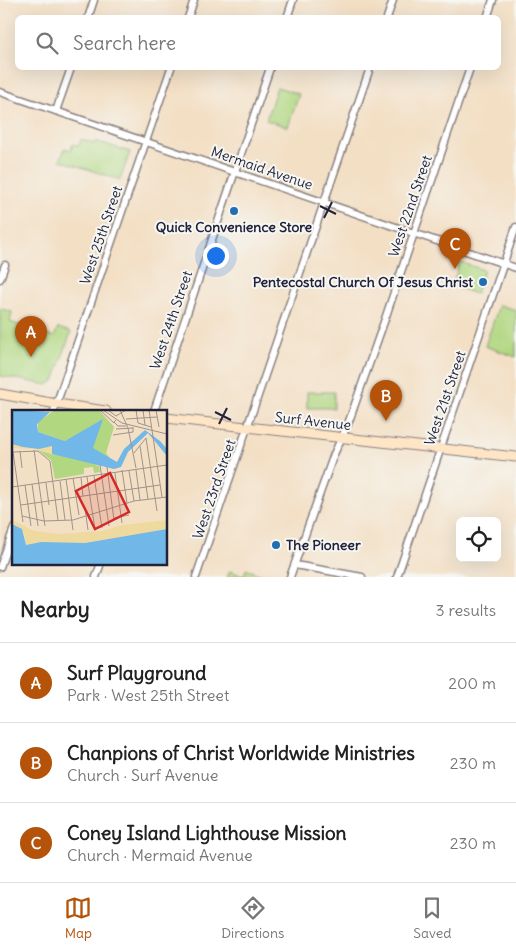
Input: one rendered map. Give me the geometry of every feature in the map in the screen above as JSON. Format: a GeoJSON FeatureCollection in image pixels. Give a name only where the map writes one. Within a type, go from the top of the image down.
{"type":"FeatureCollection","features":[{"type":"Feature","properties":{"kind":"main road"},"geometry":{"type":"LineString","coordinates":[[0,394],[56,408],[89,410]]}},
{"type":"Feature","properties":{"kind":"main road","name":"Surf Avenue"},"geometry":{"type":"LineString","coordinates":[[168,418],[516,458]]}},
{"type":"Feature","properties":{"kind":"street"},"geometry":{"type":"LineString","coordinates":[[89,15],[94,0]]}},
{"type":"Feature","properties":{"kind":"street"},"geometry":{"type":"LineString","coordinates":[[189,15],[194,0]]}},
{"type":"Feature","properties":{"kind":"street"},"geometry":{"type":"LineString","coordinates":[[288,15],[293,0]]}},
{"type":"Feature","properties":{"kind":"street"},"geometry":{"type":"LineString","coordinates":[[388,15],[393,0]]}},
{"type":"Feature","properties":{"kind":"street"},"geometry":{"type":"LineString","coordinates":[[488,15],[493,0]]}},
{"type":"Feature","properties":{"kind":"street"},"geometry":{"type":"LineString","coordinates":[[56,111],[70,70]]}},
{"type":"Feature","properties":{"kind":"street","name":"West 25th Street"},"geometry":{"type":"LineString","coordinates":[[56,408],[170,70]]}},
{"type":"Feature","properties":{"kind":"street","name":"West 24th Street"},"geometry":{"type":"LineString","coordinates":[[154,410],[269,70]]}},
{"type":"Feature","properties":{"kind":"street","name":"West 23rd Street"},"geometry":{"type":"LineString","coordinates":[[196,577],[369,70]]}},
{"type":"Feature","properties":{"kind":"street","name":"West 22nd Street"},"geometry":{"type":"LineString","coordinates":[[290,577],[379,336],[469,70]]}},
{"type":"Feature","properties":{"kind":"street","name":"Mermaid Avenue"},"geometry":{"type":"LineString","coordinates":[[0,92],[516,268]]}},
{"type":"Feature","properties":{"kind":"street","name":"West 21st Street"},"geometry":{"type":"LineString","coordinates":[[397,577],[516,227]]}},
{"type":"Feature","properties":{"kind":"street"},"geometry":{"type":"LineString","coordinates":[[0,279],[5,265]]}},
{"type":"Feature","properties":{"kind":"street"},"geometry":{"type":"LineString","coordinates":[[0,567],[12,534]]}},
{"type":"Feature","properties":{"kind":"street"},"geometry":{"type":"LineString","coordinates":[[96,577],[101,564]]}},
{"type":"Feature","properties":{"kind":"street"},"geometry":{"type":"LineString","coordinates":[[295,565],[362,577]]}},
{"type":"Feature","properties":{"kind":"green space"},"geometry":{"type":"Polygon","coordinates":[[[277,87],[299,94],[288,127],[266,120],[277,87]]]}},
{"type":"Feature","properties":{"kind":"green space"},"geometry":{"type":"Polygon","coordinates":[[[81,139],[95,144],[96,141],[130,152],[120,180],[60,160],[65,148],[71,150],[73,144],[79,146],[81,139]]]}},
{"type":"Feature","properties":{"kind":"green space"},"geometry":{"type":"Polygon","coordinates":[[[460,262],[484,270],[476,294],[452,286],[460,262]]]}},
{"type":"Feature","properties":{"kind":"green space"},"geometry":{"type":"Polygon","coordinates":[[[499,305],[516,310],[516,357],[485,346],[499,305]]]}},
{"type":"Feature","properties":{"kind":"green space"},"geometry":{"type":"Polygon","coordinates":[[[0,308],[12,312],[10,322],[54,337],[58,328],[71,332],[54,381],[48,385],[0,376],[0,308]]]}},
{"type":"Feature","properties":{"kind":"green space"},"geometry":{"type":"Polygon","coordinates":[[[307,392],[334,392],[334,408],[307,408],[307,392]]]}},
{"type":"Feature","properties":{"kind":"green space"},"geometry":{"type":"Polygon","coordinates":[[[246,569],[266,577],[227,577],[230,571],[244,576],[246,569]]]}},
{"type":"Feature","properties":{"kind":"place","name":"Quick Convenience Store"},"geometry":{"type":"Point","coordinates":[234,211]}},
{"type":"Feature","properties":{"kind":"place","name":"Coney Island Lighthouse Mission"},"geometry":{"type":"Point","coordinates":[455,269]}},
{"type":"Feature","properties":{"kind":"place","name":"Pentecostal Church Of Jesus Christ"},"geometry":{"type":"Point","coordinates":[483,282]}},
{"type":"Feature","properties":{"kind":"place","name":"Surf Playground"},"geometry":{"type":"Point","coordinates":[31,357]}},
{"type":"Feature","properties":{"kind":"place","name":"Chanpions of Christ Worldwide Ministries"},"geometry":{"type":"Point","coordinates":[386,421]}},
{"type":"Feature","properties":{"kind":"place","name":"The Pioneer"},"geometry":{"type":"Point","coordinates":[276,545]}}]}
